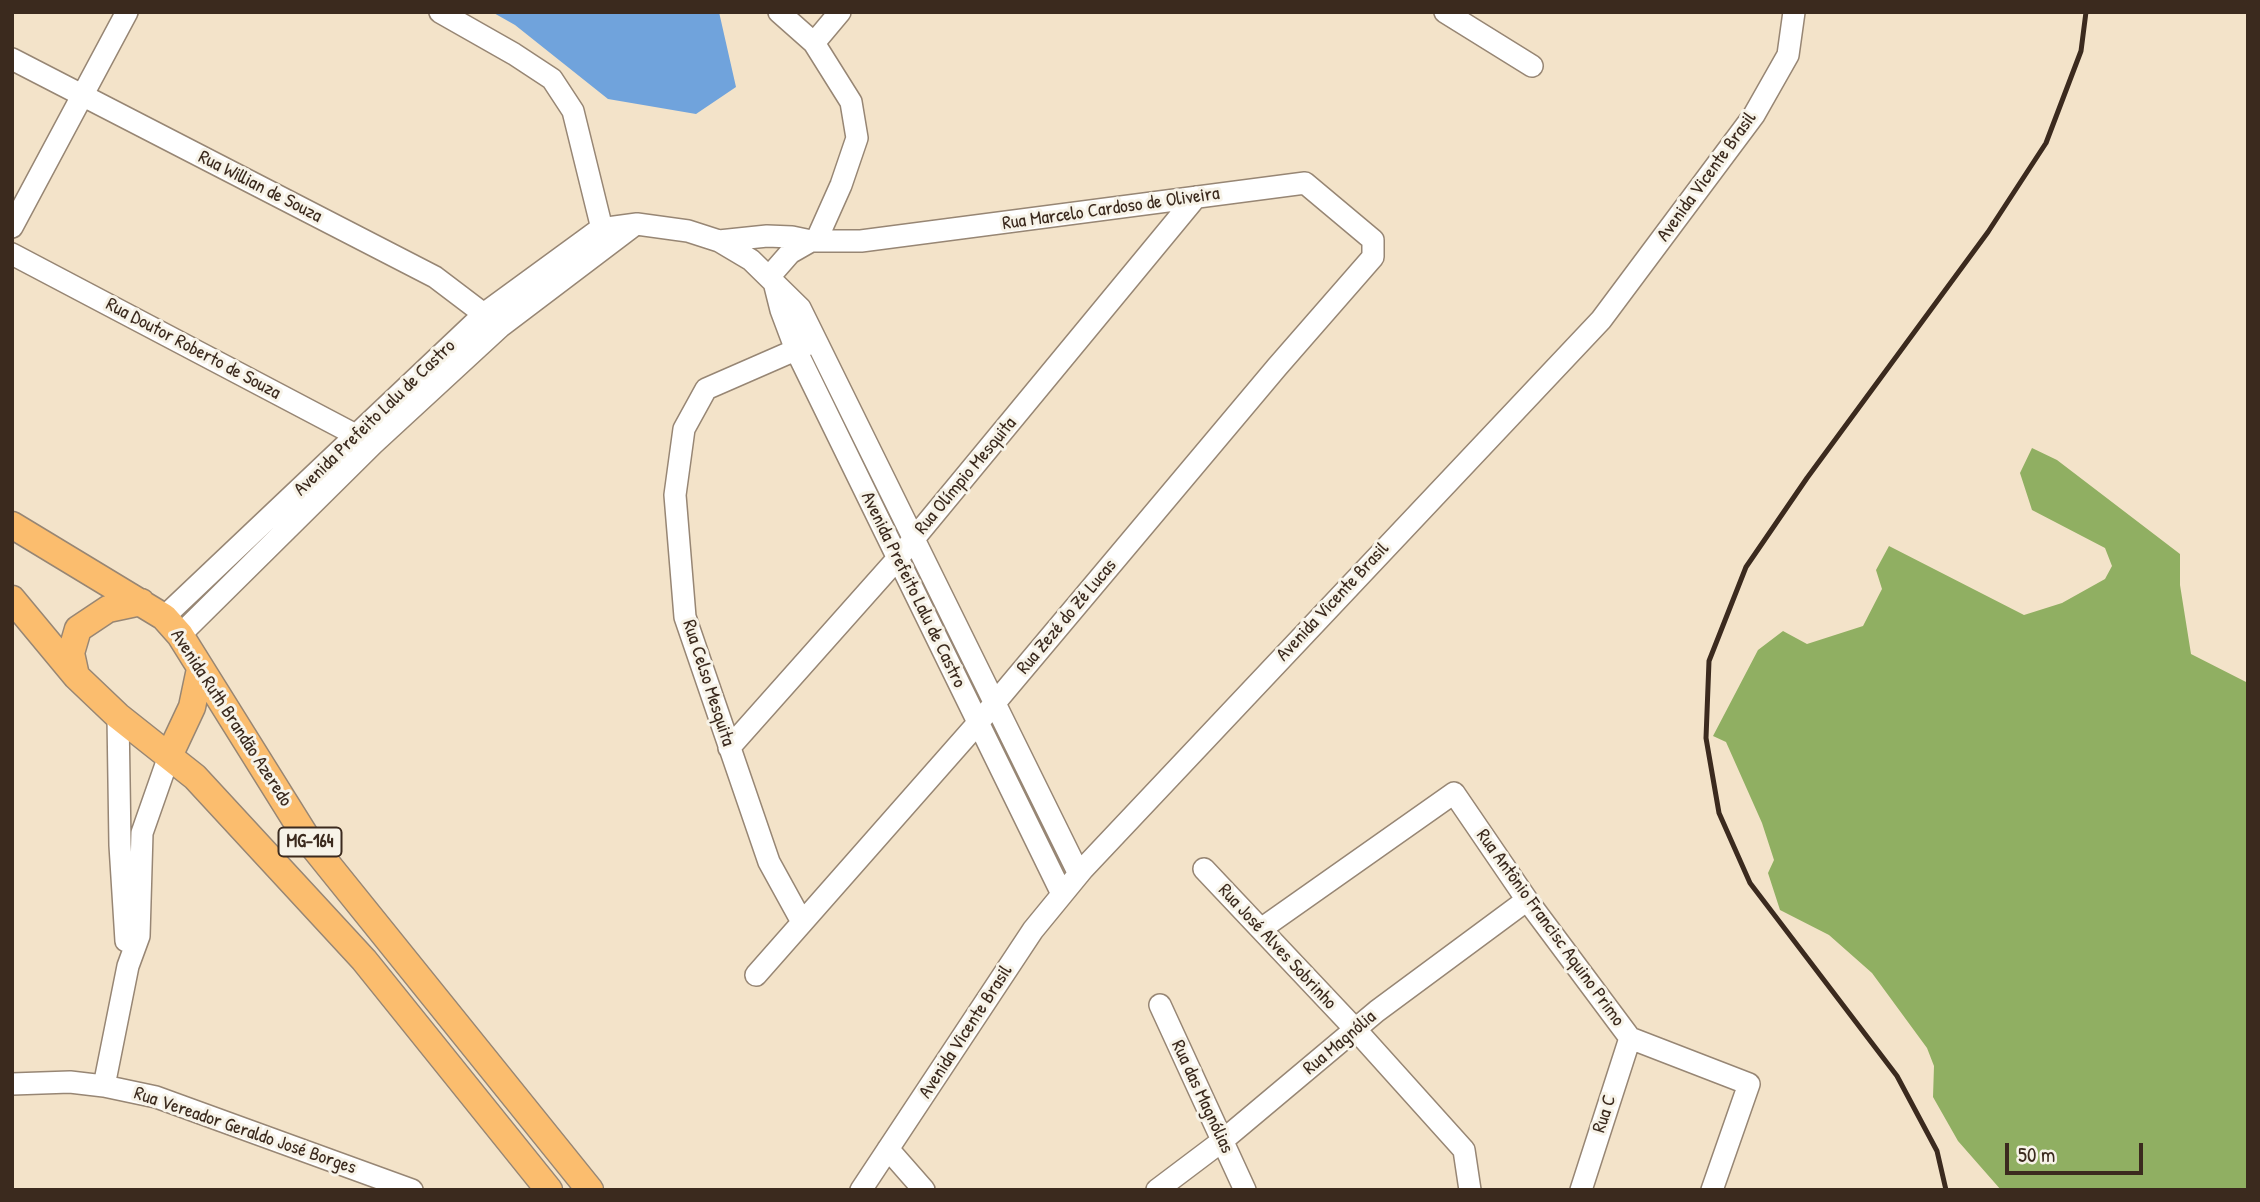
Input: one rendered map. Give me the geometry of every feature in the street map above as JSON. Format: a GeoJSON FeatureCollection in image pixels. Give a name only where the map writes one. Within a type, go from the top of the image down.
{"type":"FeatureCollection","features":[{"type":"Feature","properties":{"kind":"main road","name":"Avenida Ruth Brandão Azeredo"},"geometry":{"type":"LineString","coordinates":[[12,525],[141,602],[172,626],[308,840],[590,1190]]}},
{"type":"Feature","properties":{"kind":"main road","name":"MG-164"},"geometry":{"type":"LineString","coordinates":[[12,599],[76,676],[118,716],[195,777],[364,960],[549,1190]]}},
{"type":"Feature","properties":{"kind":"main road"},"geometry":{"type":"LineString","coordinates":[[76,676],[71,653],[78,629],[108,609],[141,602]]}},
{"type":"Feature","properties":{"kind":"main road"},"geometry":{"type":"LineString","coordinates":[[169,756],[192,707],[200,669]]}},
{"type":"Feature","properties":{"kind":"street"},"geometry":{"type":"LineString","coordinates":[[12,227],[128,12]]}},
{"type":"Feature","properties":{"kind":"street"},"geometry":{"type":"LineString","coordinates":[[440,12],[552,79],[573,111],[603,237]]}},
{"type":"Feature","properties":{"kind":"street"},"geometry":{"type":"LineString","coordinates":[[772,279],[790,253],[814,241],[841,185],[857,138],[850,102],[814,43],[779,12]]}},
{"type":"Feature","properties":{"kind":"street"},"geometry":{"type":"LineString","coordinates":[[814,43],[840,12]]}},
{"type":"Feature","properties":{"kind":"street"},"geometry":{"type":"LineString","coordinates":[[1445,12],[1532,66]]}},
{"type":"Feature","properties":{"kind":"street","name":"Avenida Vicente Brasil"},"geometry":{"type":"LineString","coordinates":[[861,1190],[1033,930],[1079,874],[1334,600],[1601,320],[1754,115],[1787,55],[1794,12]]}},
{"type":"Feature","properties":{"kind":"street","name":"Rua Willian de Souza"},"geometry":{"type":"LineString","coordinates":[[12,59],[435,276],[492,320]]}},
{"type":"Feature","properties":{"kind":"street","name":"Rua Marcelo Cardoso de Oliveira"},"geometry":{"type":"LineString","coordinates":[[719,241],[767,236],[814,241],[861,241],[1305,183],[1373,240],[1374,257]]}},
{"type":"Feature","properties":{"kind":"street","name":"Rua Olímpio Mesquita"},"geometry":{"type":"LineString","coordinates":[[729,748],[898,558],[1196,197]]}},
{"type":"Feature","properties":{"kind":"street","name":"Avenida Prefeito Lalu de Castro"},"geometry":{"type":"LineString","coordinates":[[172,626],[492,320],[603,237],[637,224],[688,231],[719,241],[751,260],[800,308],[1079,874]]}},
{"type":"Feature","properties":{"kind":"street","name":"Rua Doutor Roberto de Souza"},"geometry":{"type":"LineString","coordinates":[[12,254],[365,440]]}},
{"type":"Feature","properties":{"kind":"street","name":"Rua Zezé do Zé Lucas"},"geometry":{"type":"LineString","coordinates":[[756,975],[978,723],[1259,388],[1374,257]]}},
{"type":"Feature","properties":{"kind":"street","name":"Avenida Prefeito Lalu de Castro"},"geometry":{"type":"LineString","coordinates":[[772,279],[796,349],[1062,894]]}},
{"type":"Feature","properties":{"kind":"street","name":"Rua Celso Mesquita"},"geometry":{"type":"LineString","coordinates":[[802,922],[769,862],[685,617],[675,495],[684,429],[706,389],[816,341]]}},
{"type":"Feature","properties":{"kind":"street"},"geometry":{"type":"LineString","coordinates":[[118,716],[120,845],[128,966]]}},
{"type":"Feature","properties":{"kind":"street"},"geometry":{"type":"LineString","coordinates":[[104,1086],[128,966],[139,936],[142,832],[169,756]]}},
{"type":"Feature","properties":{"kind":"street","name":"Rua Antônio Francisc Aquino Primo"},"geometry":{"type":"LineString","coordinates":[[1261,929],[1454,793],[1527,900],[1630,1038],[1749,1084],[1712,1190]]}},
{"type":"Feature","properties":{"kind":"street","name":"Rua José Alves Sobrinho"},"geometry":{"type":"LineString","coordinates":[[1204,869],[1356,1030],[1464,1150],[1470,1190]]}},
{"type":"Feature","properties":{"kind":"street","name":"Rua Magnólia"},"geometry":{"type":"LineString","coordinates":[[1157,1190],[1222,1141],[1377,1011],[1527,900]]}},
{"type":"Feature","properties":{"kind":"street","name":"Rua das Magnólias"},"geometry":{"type":"LineString","coordinates":[[1160,1005],[1245,1190]]}},
{"type":"Feature","properties":{"kind":"street","name":"Rua C"},"geometry":{"type":"LineString","coordinates":[[1581,1190],[1630,1038]]}},
{"type":"Feature","properties":{"kind":"street","name":"Rua Vereador Geraldo José Borges"},"geometry":{"type":"LineString","coordinates":[[12,1098],[23,1083],[70,1082],[156,1097],[389,1185],[412,1190]]}},
{"type":"Feature","properties":{"kind":"street"},"geometry":{"type":"LineString","coordinates":[[888,1149],[923,1190]]}},
{"type":"Feature","properties":{"kind":"green space"},"geometry":{"type":"Polygon","coordinates":[[[2032,448],[2057,460],[2180,554],[2180,585],[2191,654],[2248,683],[2248,1190],[2001,1190],[1958,1141],[1933,1097],[1934,1066],[1927,1048],[1872,973],[1829,935],[1780,910],[1768,873],[1774,860],[1762,823],[1726,742],[1713,736],[1758,650],[1783,631],[1807,644],[1863,626],[1882,589],[1876,570],[1889,546],[2024,615],[2062,603],[2105,579],[2112,566],[2105,548],[2032,510],[2020,473],[2032,448]]]}},
{"type":"Feature","properties":{"kind":"water"},"geometry":{"type":"Polygon","coordinates":[[[492,12],[719,12],[736,87],[696,114],[608,99],[515,25],[492,12]]]}},
{"type":"Feature","properties":{"kind":"railway"},"geometry":{"type":"LineString","coordinates":[[1946,1190],[1937,1151],[1897,1076],[1750,883],[1719,813],[1706,738],[1709,661],[1746,567],[1807,478],[1988,232],[2046,143],[2081,51],[2086,12]]}}]}
